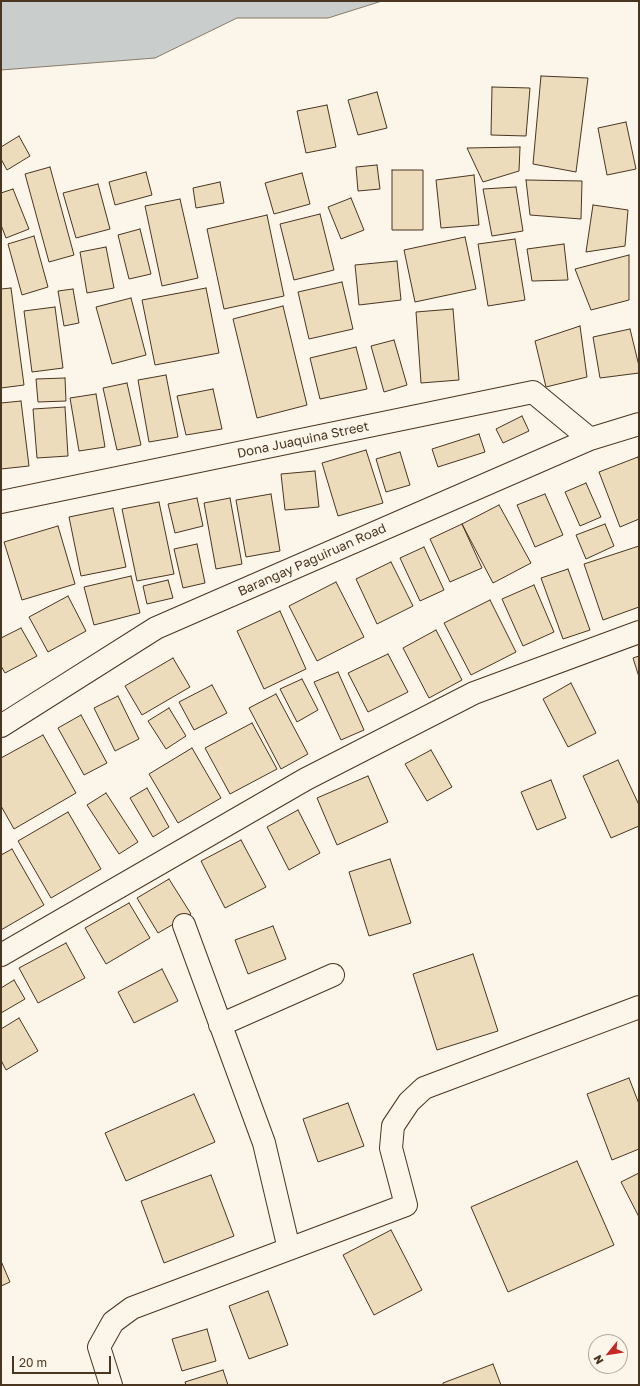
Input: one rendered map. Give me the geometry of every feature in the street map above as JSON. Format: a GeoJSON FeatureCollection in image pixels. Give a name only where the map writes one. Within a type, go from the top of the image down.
{"type":"FeatureCollection","features":[{"type":"Feature","properties":{"kind":"street","name":"Dona Juaquina Street"},"geometry":{"type":"LineString","coordinates":[[1,502],[533,392],[590,439]]}},
{"type":"Feature","properties":{"kind":"street","name":"Barangay Paguiruan Road"},"geometry":{"type":"LineString","coordinates":[[1,726],[156,628],[590,439],[639,424]]}},
{"type":"Feature","properties":{"kind":"street"},"geometry":{"type":"LineString","coordinates":[[1,955],[306,780],[474,693],[639,632]]}},
{"type":"Feature","properties":{"kind":"street"},"geometry":{"type":"LineString","coordinates":[[184,925],[264,1143],[289,1249]]}},
{"type":"Feature","properties":{"kind":"street"},"geometry":{"type":"LineString","coordinates":[[220,1025],[333,975]]}},
{"type":"Feature","properties":{"kind":"street"},"geometry":{"type":"LineString","coordinates":[[111,1385],[99,1347],[113,1322],[132,1308],[406,1206],[391,1148],[393,1126],[410,1102],[424,1088],[639,1007]]}},
{"type":"Feature","properties":{"kind":"shaded area"},"geometry":{"type":"Polygon","coordinates":[[[1,1],[382,1],[328,18],[237,18],[155,58],[1,70],[1,1]]]}},
{"type":"Feature","properties":{"kind":"building"},"geometry":{"type":"Polygon","coordinates":[[[541,76],[588,78],[576,172],[533,164],[541,76]]]}},
{"type":"Feature","properties":{"kind":"building"},"geometry":{"type":"Polygon","coordinates":[[[492,87],[530,88],[526,136],[491,135],[492,87]]]}},
{"type":"Feature","properties":{"kind":"building"},"geometry":{"type":"Polygon","coordinates":[[[377,92],[387,128],[358,135],[348,100],[377,92]]]}},
{"type":"Feature","properties":{"kind":"building"},"geometry":{"type":"Polygon","coordinates":[[[327,105],[336,147],[306,153],[297,111],[327,105]]]}},
{"type":"Feature","properties":{"kind":"building"},"geometry":{"type":"Polygon","coordinates":[[[626,122],[636,169],[607,175],[598,128],[626,122]]]}},
{"type":"Feature","properties":{"kind":"building"},"geometry":{"type":"Polygon","coordinates":[[[19,136],[30,156],[7,170],[1,159],[1,147],[19,136]]]}},
{"type":"Feature","properties":{"kind":"building"},"geometry":{"type":"Polygon","coordinates":[[[520,147],[519,171],[483,182],[467,148],[520,147]]]}},
{"type":"Feature","properties":{"kind":"building"},"geometry":{"type":"Polygon","coordinates":[[[377,165],[380,189],[358,191],[356,167],[377,165]]]}},
{"type":"Feature","properties":{"kind":"building"},"geometry":{"type":"Polygon","coordinates":[[[50,167],[74,255],[49,262],[25,174],[50,167]]]}},
{"type":"Feature","properties":{"kind":"building"},"geometry":{"type":"Polygon","coordinates":[[[392,170],[423,170],[423,230],[392,230],[392,170]]]}},
{"type":"Feature","properties":{"kind":"building"},"geometry":{"type":"Polygon","coordinates":[[[146,172],[152,195],[115,205],[109,182],[146,172]]]}},
{"type":"Feature","properties":{"kind":"building"},"geometry":{"type":"Polygon","coordinates":[[[302,173],[310,204],[274,214],[265,183],[302,173]]]}},
{"type":"Feature","properties":{"kind":"building"},"geometry":{"type":"Polygon","coordinates":[[[474,175],[479,225],[441,228],[436,180],[474,175]]]}},
{"type":"Feature","properties":{"kind":"building"},"geometry":{"type":"Polygon","coordinates":[[[526,180],[582,181],[581,219],[530,215],[526,180]]]}},
{"type":"Feature","properties":{"kind":"building"},"geometry":{"type":"Polygon","coordinates":[[[220,182],[224,203],[196,208],[193,188],[220,182]]]}},
{"type":"Feature","properties":{"kind":"building"},"geometry":{"type":"Polygon","coordinates":[[[98,184],[110,229],[76,238],[63,193],[98,184]]]}},
{"type":"Feature","properties":{"kind":"building"},"geometry":{"type":"Polygon","coordinates":[[[516,187],[523,231],[492,236],[483,189],[516,187]]]}},
{"type":"Feature","properties":{"kind":"building"},"geometry":{"type":"Polygon","coordinates":[[[13,189],[29,229],[6,238],[1,225],[1,193],[13,189]]]}},
{"type":"Feature","properties":{"kind":"building"},"geometry":{"type":"Polygon","coordinates":[[[351,198],[364,230],[341,239],[328,207],[351,198]]]}},
{"type":"Feature","properties":{"kind":"building"},"geometry":{"type":"Polygon","coordinates":[[[180,199],[198,278],[162,286],[145,206],[180,199]]]}},
{"type":"Feature","properties":{"kind":"building"},"geometry":{"type":"Polygon","coordinates":[[[593,205],[628,210],[625,246],[586,252],[593,205]]]}},
{"type":"Feature","properties":{"kind":"building"},"geometry":{"type":"Polygon","coordinates":[[[320,214],[334,270],[294,280],[280,224],[320,214]]]}},
{"type":"Feature","properties":{"kind":"building"},"geometry":{"type":"Polygon","coordinates":[[[267,215],[284,296],[224,309],[207,229],[267,215]]]}},
{"type":"Feature","properties":{"kind":"building"},"geometry":{"type":"Polygon","coordinates":[[[140,229],[151,274],[129,279],[118,235],[140,229]]]}},
{"type":"Feature","properties":{"kind":"building"},"geometry":{"type":"Polygon","coordinates":[[[34,236],[48,287],[22,295],[8,244],[34,236]]]}},
{"type":"Feature","properties":{"kind":"building"},"geometry":{"type":"Polygon","coordinates":[[[465,237],[476,289],[415,302],[404,250],[465,237]]]}},
{"type":"Feature","properties":{"kind":"building"},"geometry":{"type":"Polygon","coordinates":[[[515,239],[525,300],[488,306],[478,244],[515,239]]]}},
{"type":"Feature","properties":{"kind":"building"},"geometry":{"type":"Polygon","coordinates":[[[564,244],[568,280],[532,281],[527,249],[564,244]]]}},
{"type":"Feature","properties":{"kind":"building"},"geometry":{"type":"Polygon","coordinates":[[[106,247],[114,288],[87,293],[80,252],[106,247]]]}},
{"type":"Feature","properties":{"kind":"building"},"geometry":{"type":"Polygon","coordinates":[[[629,255],[629,300],[591,310],[575,269],[629,255]]]}},
{"type":"Feature","properties":{"kind":"building"},"geometry":{"type":"Polygon","coordinates":[[[397,261],[401,300],[359,305],[355,265],[397,261]]]}},
{"type":"Feature","properties":{"kind":"building"},"geometry":{"type":"Polygon","coordinates":[[[342,282],[353,329],[309,339],[298,292],[342,282]]]}},
{"type":"Feature","properties":{"kind":"building"},"geometry":{"type":"Polygon","coordinates":[[[11,288],[24,385],[1,388],[1,289],[11,288]]]}},
{"type":"Feature","properties":{"kind":"building"},"geometry":{"type":"Polygon","coordinates":[[[206,288],[219,353],[155,365],[142,300],[206,288]]]}},
{"type":"Feature","properties":{"kind":"building"},"geometry":{"type":"Polygon","coordinates":[[[73,289],[79,323],[64,326],[58,291],[73,289]]]}},
{"type":"Feature","properties":{"kind":"building"},"geometry":{"type":"Polygon","coordinates":[[[131,298],[146,355],[112,364],[96,307],[131,298]]]}},
{"type":"Feature","properties":{"kind":"building"},"geometry":{"type":"Polygon","coordinates":[[[283,306],[307,405],[257,418],[233,319],[283,306]]]}},
{"type":"Feature","properties":{"kind":"building"},"geometry":{"type":"Polygon","coordinates":[[[55,307],[63,368],[32,372],[24,311],[55,307]]]}},
{"type":"Feature","properties":{"kind":"building"},"geometry":{"type":"Polygon","coordinates":[[[453,309],[459,380],[421,383],[416,312],[453,309]]]}},
{"type":"Feature","properties":{"kind":"building"},"geometry":{"type":"Polygon","coordinates":[[[580,326],[587,377],[546,387],[535,341],[580,326]]]}},
{"type":"Feature","properties":{"kind":"building"},"geometry":{"type":"Polygon","coordinates":[[[630,329],[639,366],[639,373],[600,378],[593,337],[630,329]]]}},
{"type":"Feature","properties":{"kind":"building"},"geometry":{"type":"Polygon","coordinates":[[[394,340],[407,385],[384,392],[371,346],[394,340]]]}},
{"type":"Feature","properties":{"kind":"building"},"geometry":{"type":"Polygon","coordinates":[[[356,347],[367,389],[320,399],[310,358],[356,347]]]}},
{"type":"Feature","properties":{"kind":"building"},"geometry":{"type":"Polygon","coordinates":[[[166,375],[178,437],[149,442],[138,380],[166,375]]]}},
{"type":"Feature","properties":{"kind":"building"},"geometry":{"type":"Polygon","coordinates":[[[65,378],[66,401],[38,402],[36,379],[65,378]]]}},
{"type":"Feature","properties":{"kind":"building"},"geometry":{"type":"Polygon","coordinates":[[[127,383],[141,445],[117,450],[103,388],[127,383]]]}},
{"type":"Feature","properties":{"kind":"building"},"geometry":{"type":"Polygon","coordinates":[[[213,389],[222,429],[186,435],[177,396],[213,389]]]}},
{"type":"Feature","properties":{"kind":"building"},"geometry":{"type":"Polygon","coordinates":[[[96,394],[105,447],[79,451],[70,398],[96,394]]]}},
{"type":"Feature","properties":{"kind":"building"},"geometry":{"type":"Polygon","coordinates":[[[21,401],[29,466],[1,469],[1,403],[21,401]]]}},
{"type":"Feature","properties":{"kind":"building"},"geometry":{"type":"Polygon","coordinates":[[[65,407],[68,456],[37,458],[33,409],[65,407]]]}},
{"type":"Feature","properties":{"kind":"building"},"geometry":{"type":"Polygon","coordinates":[[[522,416],[529,431],[503,443],[496,429],[522,416]]]}},
{"type":"Feature","properties":{"kind":"building"},"geometry":{"type":"Polygon","coordinates":[[[479,434],[485,452],[438,467],[432,449],[479,434]]]}},
{"type":"Feature","properties":{"kind":"building"},"geometry":{"type":"Polygon","coordinates":[[[366,450],[383,503],[338,516],[322,463],[366,450]]]}},
{"type":"Feature","properties":{"kind":"building"},"geometry":{"type":"Polygon","coordinates":[[[400,452],[410,485],[386,492],[376,459],[400,452]]]}},
{"type":"Feature","properties":{"kind":"building"},"geometry":{"type":"Polygon","coordinates":[[[638,457],[639,519],[620,527],[599,472],[638,457]]]}},
{"type":"Feature","properties":{"kind":"building"},"geometry":{"type":"Polygon","coordinates":[[[315,471],[319,507],[285,510],[281,474],[315,471]]]}},
{"type":"Feature","properties":{"kind":"building"},"geometry":{"type":"Polygon","coordinates":[[[586,483],[601,517],[580,526],[565,492],[586,483]]]}},
{"type":"Feature","properties":{"kind":"building"},"geometry":{"type":"Polygon","coordinates":[[[271,494],[280,551],[246,557],[236,500],[271,494]]]}},
{"type":"Feature","properties":{"kind":"building"},"geometry":{"type":"Polygon","coordinates":[[[545,494],[563,535],[535,547],[517,505],[545,494]]]}},
{"type":"Feature","properties":{"kind":"building"},"geometry":{"type":"Polygon","coordinates":[[[197,498],[203,526],[175,533],[168,504],[197,498]]]}},
{"type":"Feature","properties":{"kind":"building"},"geometry":{"type":"Polygon","coordinates":[[[230,498],[242,564],[216,569],[204,503],[230,498]]]}},
{"type":"Feature","properties":{"kind":"building"},"geometry":{"type":"Polygon","coordinates":[[[159,502],[174,574],[137,581],[122,509],[159,502]]]}},
{"type":"Feature","properties":{"kind":"building"},"geometry":{"type":"Polygon","coordinates":[[[499,505],[531,563],[493,583],[462,524],[499,505]]]}},
{"type":"Feature","properties":{"kind":"building"},"geometry":{"type":"Polygon","coordinates":[[[113,508],[126,567],[81,576],[69,517],[113,508]]]}},
{"type":"Feature","properties":{"kind":"building"},"geometry":{"type":"Polygon","coordinates":[[[462,524],[482,568],[450,582],[430,539],[462,524]]]}},
{"type":"Feature","properties":{"kind":"building"},"geometry":{"type":"Polygon","coordinates":[[[605,524],[614,546],[586,559],[576,535],[605,524]]]}},
{"type":"Feature","properties":{"kind":"building"},"geometry":{"type":"Polygon","coordinates":[[[58,526],[75,584],[22,600],[4,542],[58,526]]]}},
{"type":"Feature","properties":{"kind":"building"},"geometry":{"type":"Polygon","coordinates":[[[197,544],[205,583],[183,588],[174,549],[197,544]]]}},
{"type":"Feature","properties":{"kind":"building"},"geometry":{"type":"Polygon","coordinates":[[[639,546],[639,607],[603,620],[584,564],[639,546]]]}},
{"type":"Feature","properties":{"kind":"building"},"geometry":{"type":"Polygon","coordinates":[[[424,547],[444,590],[420,601],[400,558],[424,547]]]}},
{"type":"Feature","properties":{"kind":"building"},"geometry":{"type":"Polygon","coordinates":[[[391,562],[413,606],[377,624],[356,579],[391,562]]]}},
{"type":"Feature","properties":{"kind":"building"},"geometry":{"type":"Polygon","coordinates":[[[568,569],[590,630],[563,639],[541,578],[568,569]]]}},
{"type":"Feature","properties":{"kind":"building"},"geometry":{"type":"Polygon","coordinates":[[[131,576],[140,613],[94,625],[84,587],[131,576]]]}},
{"type":"Feature","properties":{"kind":"building"},"geometry":{"type":"Polygon","coordinates":[[[168,580],[173,598],[147,604],[143,586],[168,580]]]}},
{"type":"Feature","properties":{"kind":"building"},"geometry":{"type":"Polygon","coordinates":[[[336,582],[364,637],[317,661],[289,606],[336,582]]]}},
{"type":"Feature","properties":{"kind":"building"},"geometry":{"type":"Polygon","coordinates":[[[534,585],[554,632],[523,646],[502,599],[534,585]]]}},
{"type":"Feature","properties":{"kind":"building"},"geometry":{"type":"Polygon","coordinates":[[[68,596],[86,631],[48,652],[29,617],[68,596]]]}},
{"type":"Feature","properties":{"kind":"building"},"geometry":{"type":"Polygon","coordinates":[[[490,600],[516,652],[471,675],[444,623],[490,600]]]}},
{"type":"Feature","properties":{"kind":"building"},"geometry":{"type":"Polygon","coordinates":[[[280,611],[306,669],[264,689],[237,631],[280,611]]]}},
{"type":"Feature","properties":{"kind":"building"},"geometry":{"type":"Polygon","coordinates":[[[21,628],[37,656],[5,673],[1,666],[1,638],[21,628]]]}},
{"type":"Feature","properties":{"kind":"building"},"geometry":{"type":"Polygon","coordinates":[[[436,630],[462,680],[429,698],[403,648],[436,630]]]}},
{"type":"Feature","properties":{"kind":"building"},"geometry":{"type":"Polygon","coordinates":[[[388,654],[408,692],[368,712],[348,673],[388,654]]]}},
{"type":"Feature","properties":{"kind":"building"},"geometry":{"type":"Polygon","coordinates":[[[639,656],[639,677],[633,658],[639,656]]]}},
{"type":"Feature","properties":{"kind":"building"},"geometry":{"type":"Polygon","coordinates":[[[173,658],[190,687],[142,715],[125,686],[173,658]]]}},
{"type":"Feature","properties":{"kind":"building"},"geometry":{"type":"Polygon","coordinates":[[[338,672],[364,730],[341,740],[314,682],[338,672]]]}},
{"type":"Feature","properties":{"kind":"building"},"geometry":{"type":"Polygon","coordinates":[[[302,679],[318,710],[297,722],[280,689],[302,679]]]}},
{"type":"Feature","properties":{"kind":"building"},"geometry":{"type":"Polygon","coordinates":[[[571,683],[596,733],[568,747],[543,699],[571,683]]]}},
{"type":"Feature","properties":{"kind":"building"},"geometry":{"type":"Polygon","coordinates":[[[212,685],[227,713],[194,730],[179,702],[212,685]]]}},
{"type":"Feature","properties":{"kind":"building"},"geometry":{"type":"Polygon","coordinates":[[[276,694],[308,754],[281,769],[249,708],[276,694]]]}},
{"type":"Feature","properties":{"kind":"building"},"geometry":{"type":"Polygon","coordinates":[[[118,696],[139,739],[115,751],[94,708],[118,696]]]}},
{"type":"Feature","properties":{"kind":"building"},"geometry":{"type":"Polygon","coordinates":[[[169,708],[186,736],[166,749],[148,721],[169,708]]]}},
{"type":"Feature","properties":{"kind":"building"},"geometry":{"type":"Polygon","coordinates":[[[81,715],[107,763],[84,775],[58,728],[81,715]]]}},
{"type":"Feature","properties":{"kind":"building"},"geometry":{"type":"Polygon","coordinates":[[[252,723],[277,769],[230,794],[205,748],[252,723]]]}},
{"type":"Feature","properties":{"kind":"building"},"geometry":{"type":"Polygon","coordinates":[[[43,735],[76,793],[14,829],[1,806],[1,758],[43,735]]]}},
{"type":"Feature","properties":{"kind":"building"},"geometry":{"type":"Polygon","coordinates":[[[192,748],[221,798],[178,823],[149,774],[192,748]]]}},
{"type":"Feature","properties":{"kind":"building"},"geometry":{"type":"Polygon","coordinates":[[[431,750],[452,787],[427,801],[405,764],[431,750]]]}},
{"type":"Feature","properties":{"kind":"building"},"geometry":{"type":"Polygon","coordinates":[[[618,760],[639,805],[639,826],[611,838],[583,776],[618,760]]]}},
{"type":"Feature","properties":{"kind":"building"},"geometry":{"type":"Polygon","coordinates":[[[368,776],[388,822],[337,845],[317,798],[368,776]]]}},
{"type":"Feature","properties":{"kind":"building"},"geometry":{"type":"Polygon","coordinates":[[[551,780],[566,818],[537,830],[521,792],[551,780]]]}},
{"type":"Feature","properties":{"kind":"building"},"geometry":{"type":"Polygon","coordinates":[[[147,788],[169,827],[153,837],[130,798],[147,788]]]}},
{"type":"Feature","properties":{"kind":"building"},"geometry":{"type":"Polygon","coordinates":[[[106,793],[138,842],[119,854],[87,805],[106,793]]]}},
{"type":"Feature","properties":{"kind":"building"},"geometry":{"type":"Polygon","coordinates":[[[298,810],[320,853],[289,870],[267,827],[298,810]]]}},
{"type":"Feature","properties":{"kind":"building"},"geometry":{"type":"Polygon","coordinates":[[[68,812],[101,869],[51,898],[18,841],[68,812]]]}},
{"type":"Feature","properties":{"kind":"building"},"geometry":{"type":"Polygon","coordinates":[[[241,840],[266,887],[225,908],[201,861],[241,840]]]}},
{"type":"Feature","properties":{"kind":"building"},"geometry":{"type":"Polygon","coordinates":[[[12,849],[44,905],[1,930],[1,855],[12,849]]]}},
{"type":"Feature","properties":{"kind":"building"},"geometry":{"type":"Polygon","coordinates":[[[390,859],[411,923],[369,936],[349,872],[390,859]]]}},
{"type":"Feature","properties":{"kind":"building"},"geometry":{"type":"Polygon","coordinates":[[[169,879],[191,914],[158,933],[137,898],[169,879]]]}},
{"type":"Feature","properties":{"kind":"building"},"geometry":{"type":"Polygon","coordinates":[[[129,903],[150,938],[106,964],[85,928],[129,903]]]}},
{"type":"Feature","properties":{"kind":"building"},"geometry":{"type":"Polygon","coordinates":[[[273,926],[286,959],[248,974],[235,940],[273,926]]]}},
{"type":"Feature","properties":{"kind":"building"},"geometry":{"type":"Polygon","coordinates":[[[66,943],[85,978],[38,1003],[19,968],[66,943]]]}},
{"type":"Feature","properties":{"kind":"building"},"geometry":{"type":"Polygon","coordinates":[[[473,954],[498,1031],[437,1050],[413,974],[473,954]]]}},
{"type":"Feature","properties":{"kind":"building"},"geometry":{"type":"Polygon","coordinates":[[[162,969],[178,1001],[134,1023],[118,992],[162,969]]]}},
{"type":"Feature","properties":{"kind":"building"},"geometry":{"type":"Polygon","coordinates":[[[14,980],[25,999],[1,1013],[1,988],[14,980]]]}},
{"type":"Feature","properties":{"kind":"building"},"geometry":{"type":"Polygon","coordinates":[[[19,1018],[38,1051],[6,1070],[1,1060],[1,1029],[19,1018]]]}},
{"type":"Feature","properties":{"kind":"building"},"geometry":{"type":"Polygon","coordinates":[[[629,1078],[639,1104],[639,1149],[612,1160],[587,1094],[629,1078]]]}},
{"type":"Feature","properties":{"kind":"building"},"geometry":{"type":"Polygon","coordinates":[[[194,1094],[215,1142],[126,1181],[105,1133],[194,1094]]]}},
{"type":"Feature","properties":{"kind":"building"},"geometry":{"type":"Polygon","coordinates":[[[348,1103],[364,1146],[318,1162],[303,1119],[348,1103]]]}},
{"type":"Feature","properties":{"kind":"building"},"geometry":{"type":"Polygon","coordinates":[[[577,1161],[614,1245],[508,1292],[471,1207],[577,1161]]]}},
{"type":"Feature","properties":{"kind":"building"},"geometry":{"type":"Polygon","coordinates":[[[639,1173],[639,1217],[621,1182],[639,1173]]]}},
{"type":"Feature","properties":{"kind":"building"},"geometry":{"type":"Polygon","coordinates":[[[211,1175],[234,1236],[164,1263],[141,1201],[211,1175]]]}},
{"type":"Feature","properties":{"kind":"building"},"geometry":{"type":"Polygon","coordinates":[[[391,1230],[422,1290],[374,1315],[343,1255],[391,1230]]]}},
{"type":"Feature","properties":{"kind":"building"},"geometry":{"type":"Polygon","coordinates":[[[1,1261],[10,1282],[1,1286],[1,1261]]]}},
{"type":"Feature","properties":{"kind":"building"},"geometry":{"type":"Polygon","coordinates":[[[268,1291],[288,1345],[249,1359],[229,1306],[268,1291]]]}},
{"type":"Feature","properties":{"kind":"building"},"geometry":{"type":"Polygon","coordinates":[[[207,1329],[216,1361],[182,1371],[172,1339],[207,1329]]]}},
{"type":"Feature","properties":{"kind":"building"},"geometry":{"type":"Polygon","coordinates":[[[493,1364],[501,1385],[443,1385],[443,1383],[493,1364]]]}},
{"type":"Feature","properties":{"kind":"building"},"geometry":{"type":"Polygon","coordinates":[[[223,1370],[228,1385],[186,1385],[185,1382],[223,1370]]]}}]}
